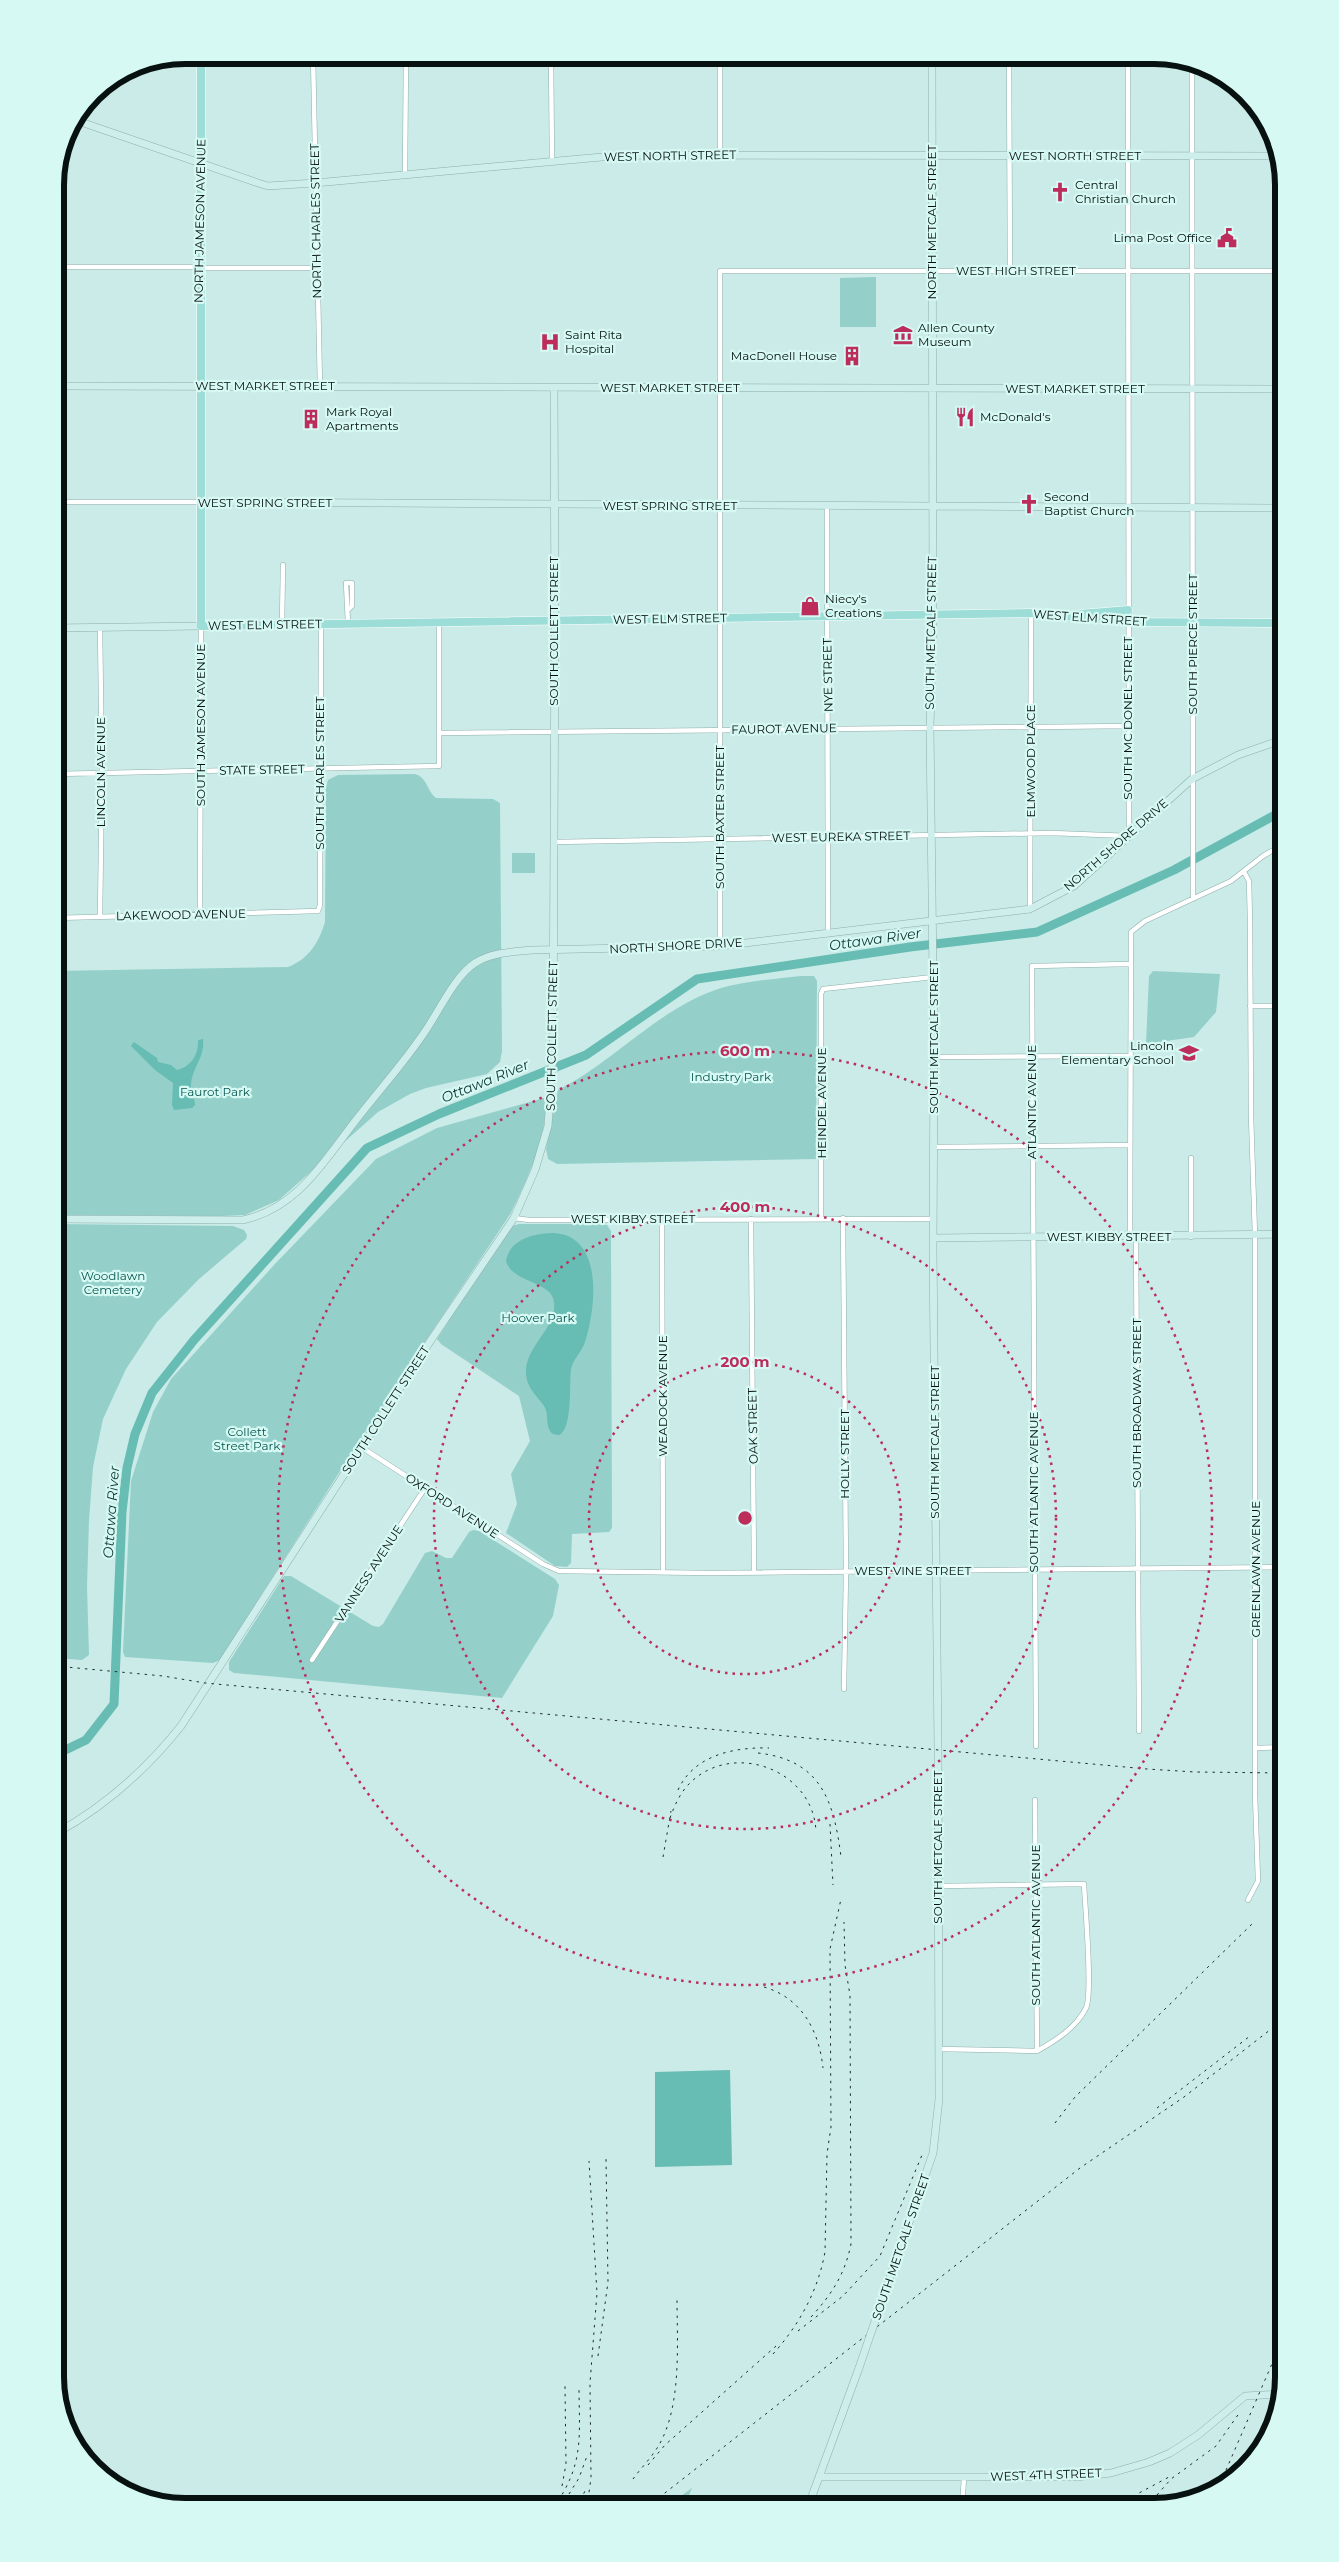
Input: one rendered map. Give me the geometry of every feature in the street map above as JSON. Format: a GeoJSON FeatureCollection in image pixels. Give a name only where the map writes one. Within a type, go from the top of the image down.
{"type":"FeatureCollection","features":[{"type":"Feature","properties":{"kind":"main road","name":"NORTH JAMESON AVENUE"},"geometry":{"type":"LineString","coordinates":[[199,386],[201,64]]}},
{"type":"Feature","properties":{"kind":"main road","name":"SOUTH JAMESON AVENUE"},"geometry":{"type":"LineString","coordinates":[[199,386],[201,626]]}},
{"type":"Feature","properties":{"kind":"main road"},"geometry":{"type":"LineString","coordinates":[[1073,616],[1088,612],[1128,610]]}},
{"type":"Feature","properties":{"kind":"main road","name":"WEST ELM STREET"},"geometry":{"type":"LineString","coordinates":[[201,626],[827,618],[1031,613],[1128,622],[1275,623]]}},
{"type":"Feature","properties":{"kind":"street","name":"NORTH CHARLES STREET"},"geometry":{"type":"LineString","coordinates":[[313,64],[320,387]]}},
{"type":"Feature","properties":{"kind":"street"},"geometry":{"type":"LineString","coordinates":[[405,175],[406,64]]}},
{"type":"Feature","properties":{"kind":"street"},"geometry":{"type":"LineString","coordinates":[[551,64],[552,161]]}},
{"type":"Feature","properties":{"kind":"street"},"geometry":{"type":"LineString","coordinates":[[720,64],[720,155]]}},
{"type":"Feature","properties":{"kind":"street","name":"NORTH METCALF STREET"},"geometry":{"type":"LineString","coordinates":[[932,64],[931,270],[933,389]]}},
{"type":"Feature","properties":{"kind":"street"},"geometry":{"type":"LineString","coordinates":[[1009,64],[1010,271]]}},
{"type":"Feature","properties":{"kind":"street","name":"SOUTH MC DONEL STREET"},"geometry":{"type":"LineString","coordinates":[[1128,64],[1130,389],[1128,610],[1129,836]]}},
{"type":"Feature","properties":{"kind":"street","name":"SOUTH PIERCE STREET"},"geometry":{"type":"LineString","coordinates":[[1192,70],[1193,899]]}},
{"type":"Feature","properties":{"kind":"street","name":"WEST NORTH STREET"},"geometry":{"type":"LineString","coordinates":[[81,122],[268,186],[316,184],[624,155],[1272,156]]}},
{"type":"Feature","properties":{"kind":"street"},"geometry":{"type":"LineString","coordinates":[[64,267],[317,268]]}},
{"type":"Feature","properties":{"kind":"street","name":"WEST HIGH STREET"},"geometry":{"type":"LineString","coordinates":[[719,273],[726,270],[1275,271]]}},
{"type":"Feature","properties":{"kind":"street","name":"SOUTH BAXTER STREET"},"geometry":{"type":"LineString","coordinates":[[719,273],[720,946]]}},
{"type":"Feature","properties":{"kind":"street","name":"WEST MARKET STREET"},"geometry":{"type":"LineString","coordinates":[[64,386],[1275,389]]}},
{"type":"Feature","properties":{"kind":"street","name":"SOUTH COLLETT STREET"},"geometry":{"type":"LineString","coordinates":[[64,1829],[93,1811],[144,1768],[181,1726],[361,1447],[514,1218],[540,1155],[548,1126],[551,1102],[552,1053],[555,622],[554,388]]}},
{"type":"Feature","properties":{"kind":"street","name":"SOUTH METCALF STREET"},"geometry":{"type":"LineString","coordinates":[[812,2498],[859,2368],[933,2154],[937,2136],[939,2049],[933,1238],[934,1057],[930,728],[933,616],[933,389]]}},
{"type":"Feature","properties":{"kind":"street","name":"WEST SPRING STREET"},"geometry":{"type":"LineString","coordinates":[[64,502],[1275,508]]}},
{"type":"Feature","properties":{"kind":"street","name":"NYE STREET"},"geometry":{"type":"LineString","coordinates":[[827,507],[828,934]]}},
{"type":"Feature","properties":{"kind":"street"},"geometry":{"type":"LineString","coordinates":[[282,624],[283,565]]}},
{"type":"Feature","properties":{"kind":"street"},"geometry":{"type":"LineString","coordinates":[[348,623],[349,610],[352,606],[352,583],[346,583],[346,606],[349,610]]}},
{"type":"Feature","properties":{"kind":"street","name":"ELMWOOD PLACE"},"geometry":{"type":"LineString","coordinates":[[1030,909],[1031,613]]}},
{"type":"Feature","properties":{"kind":"street","name":"SOUTH CHARLES STREET"},"geometry":{"type":"LineString","coordinates":[[308,913],[316,913],[320,906],[321,624]]}},
{"type":"Feature","properties":{"kind":"street"},"geometry":{"type":"LineString","coordinates":[[439,624],[440,733]]}},
{"type":"Feature","properties":{"kind":"street","name":"WEST ELM STREET"},"geometry":{"type":"LineString","coordinates":[[64,628],[201,626]]}},
{"type":"Feature","properties":{"kind":"street","name":"SOUTH JAMESON AVENUE"},"geometry":{"type":"LineString","coordinates":[[200,915],[202,771],[201,626]]}},
{"type":"Feature","properties":{"kind":"street","name":"LINCOLN AVENUE"},"geometry":{"type":"LineString","coordinates":[[100,627],[102,774],[100,917]]}},
{"type":"Feature","properties":{"kind":"street","name":"FAUROT AVENUE"},"geometry":{"type":"LineString","coordinates":[[440,733],[1128,726]]}},
{"type":"Feature","properties":{"kind":"street","name":"STATE STREET"},"geometry":{"type":"LineString","coordinates":[[64,774],[439,766],[440,733]]}},
{"type":"Feature","properties":{"kind":"street","name":"NORTH SHORE DRIVE"},"geometry":{"type":"LineString","coordinates":[[64,1219],[192,1221],[252,1218],[287,1201],[312,1177],[400,1067],[469,968],[484,958],[499,954],[553,951],[720,946],[1030,909],[1074,886],[1192,779],[1238,755],[1275,742]]}},
{"type":"Feature","properties":{"kind":"street","name":"WEST EUREKA STREET"},"geometry":{"type":"LineString","coordinates":[[554,842],[1031,834],[1106,834],[1129,836]]}},
{"type":"Feature","properties":{"kind":"street"},"geometry":{"type":"LineString","coordinates":[[1133,1237],[1129,1056],[1129,964],[1132,930],[1231,881],[1275,849]]}},
{"type":"Feature","properties":{"kind":"street","name":"GREENLAWN AVENUE"},"geometry":{"type":"LineString","coordinates":[[1244,872],[1249,881],[1250,896],[1257,1568],[1256,1748],[1258,1880],[1248,1900]]}},
{"type":"Feature","properties":{"kind":"street","name":"LAKEWOOD AVENUE"},"geometry":{"type":"LineString","coordinates":[[64,918],[308,913]]}},
{"type":"Feature","properties":{"kind":"street","name":"ATLANTIC AVENUE"},"geometry":{"type":"LineString","coordinates":[[1033,1237],[1032,966],[1129,964]]}},
{"type":"Feature","properties":{"kind":"street","name":"HEINDEL AVENUE"},"geometry":{"type":"LineString","coordinates":[[821,1218],[821,994],[823,989],[933,977]]}},
{"type":"Feature","properties":{"kind":"street"},"geometry":{"type":"LineString","coordinates":[[1250,1006],[1275,1006]]}},
{"type":"Feature","properties":{"kind":"street"},"geometry":{"type":"LineString","coordinates":[[934,1057],[1129,1056]]}},
{"type":"Feature","properties":{"kind":"street"},"geometry":{"type":"LineString","coordinates":[[934,1147],[1130,1145]]}},
{"type":"Feature","properties":{"kind":"street"},"geometry":{"type":"LineString","coordinates":[[1191,1158],[1191,1237]]}},
{"type":"Feature","properties":{"kind":"street","name":"WEST KIBBY STREET"},"geometry":{"type":"LineString","coordinates":[[514,1218],[529,1220],[933,1219]]}},
{"type":"Feature","properties":{"kind":"street","name":"HOLLY STREET"},"geometry":{"type":"LineString","coordinates":[[843,1218],[846,1572],[844,1689]]}},
{"type":"Feature","properties":{"kind":"street","name":"OAK STREET"},"geometry":{"type":"LineString","coordinates":[[751,1219],[754,1572]]}},
{"type":"Feature","properties":{"kind":"street","name":"WEADOCK AVENUE"},"geometry":{"type":"LineString","coordinates":[[662,1220],[663,1572]]}},
{"type":"Feature","properties":{"kind":"street","name":"WEST KIBBY STREET"},"geometry":{"type":"LineString","coordinates":[[933,1238],[1191,1237],[1275,1234]]}},
{"type":"Feature","properties":{"kind":"street","name":"SOUTH ATLANTIC AVENUE"},"geometry":{"type":"LineString","coordinates":[[1033,1237],[1036,1746]]}},
{"type":"Feature","properties":{"kind":"street","name":"SOUTH BROADWAY STREET"},"geometry":{"type":"LineString","coordinates":[[1133,1237],[1139,1731]]}},
{"type":"Feature","properties":{"kind":"street","name":"OXFORD AVENUE"},"geometry":{"type":"LineString","coordinates":[[361,1447],[543,1564]]}},
{"type":"Feature","properties":{"kind":"street","name":"VANNESS AVENUE"},"geometry":{"type":"LineString","coordinates":[[312,1660],[425,1488]]}},
{"type":"Feature","properties":{"kind":"street","name":"WEST VINE STREET"},"geometry":{"type":"LineString","coordinates":[[543,1564],[559,1571],[663,1572],[1275,1567]]}},
{"type":"Feature","properties":{"kind":"street"},"geometry":{"type":"LineString","coordinates":[[1256,1748],[1275,1747]]}},
{"type":"Feature","properties":{"kind":"street","name":"SOUTH ATLANTIC AVENUE"},"geometry":{"type":"LineString","coordinates":[[1035,1800],[1037,2051]]}},
{"type":"Feature","properties":{"kind":"street"},"geometry":{"type":"LineString","coordinates":[[938,1886],[1084,1884],[1088,1983],[1087,2005],[1079,2018],[1062,2035],[1037,2051],[939,2049]]}},
{"type":"Feature","properties":{"kind":"street","name":"WEST 4TH STREET"},"geometry":{"type":"LineString","coordinates":[[820,2477],[1076,2477],[1122,2471],[1149,2462],[1181,2446],[1198,2435],[1245,2396],[1274,2394]]}},
{"type":"Feature","properties":{"kind":"street"},"geometry":{"type":"LineString","coordinates":[[963,2498],[964,2478]]}},
{"type":"Feature","properties":{"kind":"green space"},"geometry":{"type":"Polygon","coordinates":[[[876,277],[876,327],[840,327],[840,278],[876,277]]]}},
{"type":"Feature","properties":{"kind":"green space","name":"Faurot Park"},"geometry":{"type":"Polygon","coordinates":[[[415,774],[425,781],[436,798],[493,799],[500,803],[502,1051],[500,1062],[487,1074],[426,1088],[410,1094],[378,1112],[279,1200],[245,1215],[64,1215],[64,971],[288,967],[302,959],[316,943],[325,922],[326,787],[328,780],[338,775],[415,774]]]}},
{"type":"Feature","properties":{"kind":"green space"},"geometry":{"type":"Polygon","coordinates":[[[512,853],[535,853],[535,873],[512,873],[512,853]]]}},
{"type":"Feature","properties":{"kind":"green space"},"geometry":{"type":"Polygon","coordinates":[[[1153,971],[1220,974],[1216,1012],[1194,1037],[1146,1044],[1149,976],[1153,971]]]}},
{"type":"Feature","properties":{"kind":"green space","name":"Industry Park"},"geometry":{"type":"Polygon","coordinates":[[[814,976],[817,981],[816,1159],[557,1164],[548,1159],[546,1149],[558,1090],[599,1065],[657,1021],[699,997],[721,988],[761,980],[814,976]]]}},
{"type":"Feature","properties":{"kind":"green space","name":"Collett Street Park"},"geometry":{"type":"Polygon","coordinates":[[[544,1098],[544,1126],[540,1141],[529,1173],[511,1213],[363,1435],[220,1660],[213,1663],[125,1657],[123,1652],[131,1481],[153,1412],[171,1379],[274,1265],[376,1159],[437,1128],[544,1098]]]}},
{"type":"Feature","properties":{"kind":"green space","name":"Woodlawn Cemetery"},"geometry":{"type":"Polygon","coordinates":[[[64,1224],[233,1226],[244,1230],[247,1235],[246,1239],[199,1279],[157,1322],[126,1369],[103,1419],[93,1467],[89,1520],[87,1586],[89,1655],[82,1660],[64,1659],[64,1224]]]}},
{"type":"Feature","properties":{"kind":"green space","name":"Hoover Park"},"geometry":{"type":"Polygon","coordinates":[[[519,1224],[598,1224],[607,1225],[611,1231],[612,1528],[609,1532],[572,1534],[571,1563],[567,1567],[555,1566],[506,1533],[517,1504],[511,1474],[530,1441],[519,1396],[441,1344],[437,1339],[512,1226],[519,1224]]]}},
{"type":"Feature","properties":{"kind":"green space"},"geometry":{"type":"Polygon","coordinates":[[[473,1530],[479,1531],[555,1579],[559,1585],[553,1616],[502,1698],[234,1673],[229,1670],[229,1662],[284,1576],[291,1576],[373,1626],[379,1627],[383,1624],[425,1553],[432,1551],[446,1558],[452,1558],[469,1532],[473,1530]]]}},
{"type":"Feature","properties":{"kind":"green space"},"geometry":{"type":"Polygon","coordinates":[[[692,2488],[688,2498],[678,2498],[692,2488]]]}},
{"type":"Feature","properties":{"kind":"shaded area"},"geometry":{"type":"Polygon","coordinates":[[[203,1039],[202,1052],[191,1085],[195,1105],[192,1108],[174,1110],[172,1105],[173,1083],[155,1070],[131,1046],[134,1042],[157,1058],[158,1062],[171,1065],[177,1070],[190,1063],[197,1050],[198,1040],[203,1039]]]}},
{"type":"Feature","properties":{"kind":"shaded area"},"geometry":{"type":"Polygon","coordinates":[[[554,1233],[570,1237],[581,1247],[589,1260],[593,1293],[589,1328],[582,1349],[571,1369],[568,1415],[563,1431],[559,1435],[553,1434],[550,1431],[546,1410],[528,1384],[526,1368],[534,1347],[552,1319],[554,1309],[553,1298],[550,1292],[544,1288],[515,1273],[509,1268],[506,1261],[508,1253],[518,1242],[539,1234],[554,1233]]]}},
{"type":"Feature","properties":{"kind":"shaded area"},"geometry":{"type":"Polygon","coordinates":[[[730,2070],[732,2165],[655,2167],[655,2072],[730,2070]]]}},
{"type":"Feature","properties":{"kind":"waterway","name":"Ottawa River"},"geometry":{"type":"LineString","coordinates":[[64,1751],[86,1740],[114,1704],[122,1512],[127,1468],[135,1434],[152,1393],[194,1340],[367,1148],[439,1114],[586,1055],[697,979],[910,947],[1037,932],[1174,870],[1275,815]]}},
{"type":"Feature","properties":{"kind":"railway"},"geometry":{"type":"LineString","coordinates":[[64,1667],[163,1676],[205,1683],[1147,1769],[1195,1772],[1275,1773]]}},
{"type":"Feature","properties":{"kind":"railway"},"geometry":{"type":"LineString","coordinates":[[678,1790],[685,1778],[694,1769],[716,1755],[742,1749],[769,1748]]}},
{"type":"Feature","properties":{"kind":"railway"},"geometry":{"type":"LineString","coordinates":[[758,1753],[779,1757],[797,1764],[810,1774],[828,1801],[834,1818],[841,1857]]}},
{"type":"Feature","properties":{"kind":"railway"},"geometry":{"type":"LineString","coordinates":[[670,1818],[679,1798],[692,1781],[710,1769],[730,1764],[750,1763],[770,1769],[787,1779],[802,1793],[812,1811],[816,1832]]}},
{"type":"Feature","properties":{"kind":"railway"},"geometry":{"type":"LineString","coordinates":[[663,1857],[671,1811]]}},
{"type":"Feature","properties":{"kind":"railway"},"geometry":{"type":"LineString","coordinates":[[830,1824],[833,1885]]}},
{"type":"Feature","properties":{"kind":"railway"},"geometry":{"type":"LineString","coordinates":[[773,2354],[791,2331],[806,2307],[818,2280],[825,2252],[827,2154],[831,2127],[830,1949],[841,1899]]}},
{"type":"Feature","properties":{"kind":"railway"},"geometry":{"type":"LineString","coordinates":[[811,2317],[837,2283],[851,2244],[850,1995],[845,1965],[844,1922]]}},
{"type":"Feature","properties":{"kind":"railway"},"geometry":{"type":"LineString","coordinates":[[1055,2123],[1075,2097],[1253,1923]]}},
{"type":"Feature","properties":{"kind":"railway"},"geometry":{"type":"LineString","coordinates":[[764,1987],[789,1999],[806,2018],[813,2029],[821,2054],[823,2068]]}},
{"type":"Feature","properties":{"kind":"railway"},"geometry":{"type":"LineString","coordinates":[[658,2498],[1080,2168],[1184,2097],[1275,2026]]}},
{"type":"Feature","properties":{"kind":"railway"},"geometry":{"type":"LineString","coordinates":[[1157,2108],[1250,2036]]}},
{"type":"Feature","properties":{"kind":"railway"},"geometry":{"type":"LineString","coordinates":[[798,2331],[843,2296],[880,2256],[922,2155]]}},
{"type":"Feature","properties":{"kind":"railway"},"geometry":{"type":"LineString","coordinates":[[598,2356],[608,2282],[606,2159]]}},
{"type":"Feature","properties":{"kind":"railway"},"geometry":{"type":"LineString","coordinates":[[588,2498],[591,2478],[590,2383],[597,2293],[589,2161]]}},
{"type":"Feature","properties":{"kind":"railway"},"geometry":{"type":"LineString","coordinates":[[633,2479],[659,2445],[672,2411],[677,2373],[677,2298]]}},
{"type":"Feature","properties":{"kind":"railway"},"geometry":{"type":"LineString","coordinates":[[648,2465],[665,2445],[776,2346]]}},
{"type":"Feature","properties":{"kind":"railway"},"geometry":{"type":"LineString","coordinates":[[1223,2476],[1275,2357]]}},
{"type":"Feature","properties":{"kind":"railway"},"geometry":{"type":"LineString","coordinates":[[560,2498],[576,2463],[579,2434],[579,2385]]}},
{"type":"Feature","properties":{"kind":"railway"},"geometry":{"type":"LineString","coordinates":[[562,2486],[566,2464],[565,2386]]}},
{"type":"Feature","properties":{"kind":"railway"},"geometry":{"type":"LineString","coordinates":[[1157,2495],[1171,2479],[1216,2446],[1240,2412]]}},
{"type":"Feature","properties":{"kind":"railway"},"geometry":{"type":"LineString","coordinates":[[569,2494],[579,2478],[587,2456]]}},
{"type":"Feature","properties":{"kind":"railway"},"geometry":{"type":"LineString","coordinates":[[1130,2498],[1169,2477]]}},
{"type":"Feature","properties":{"kind":"railway"},"geometry":{"type":"LineString","coordinates":[[582,2498],[586,2489]]}},
{"type":"Feature","properties":{"kind":"place","name":"Central Christian Church"},"geometry":{"type":"Point","coordinates":[1060,192]}},
{"type":"Feature","properties":{"kind":"place","name":"Lima Post Office"},"geometry":{"type":"Point","coordinates":[1227,238]}},
{"type":"Feature","properties":{"kind":"place","name":"Allen County Museum"},"geometry":{"type":"Point","coordinates":[903,335]}},
{"type":"Feature","properties":{"kind":"place","name":"Saint Rita Hospital"},"geometry":{"type":"Point","coordinates":[550,342]}},
{"type":"Feature","properties":{"kind":"place","name":"MacDonell House"},"geometry":{"type":"Point","coordinates":[852,356]}},
{"type":"Feature","properties":{"kind":"place","name":"McDonald's"},"geometry":{"type":"Point","coordinates":[965,417]}},
{"type":"Feature","properties":{"kind":"place","name":"Mark Royal Apartments"},"geometry":{"type":"Point","coordinates":[311,419]}},
{"type":"Feature","properties":{"kind":"place","name":"Second Baptist Church"},"geometry":{"type":"Point","coordinates":[1029,504]}},
{"type":"Feature","properties":{"kind":"place","name":"Niecy's Creations"},"geometry":{"type":"Point","coordinates":[810,606]}},
{"type":"Feature","properties":{"kind":"place","name":"Lincoln Elementary School"},"geometry":{"type":"Point","coordinates":[1189,1053]}}]}
